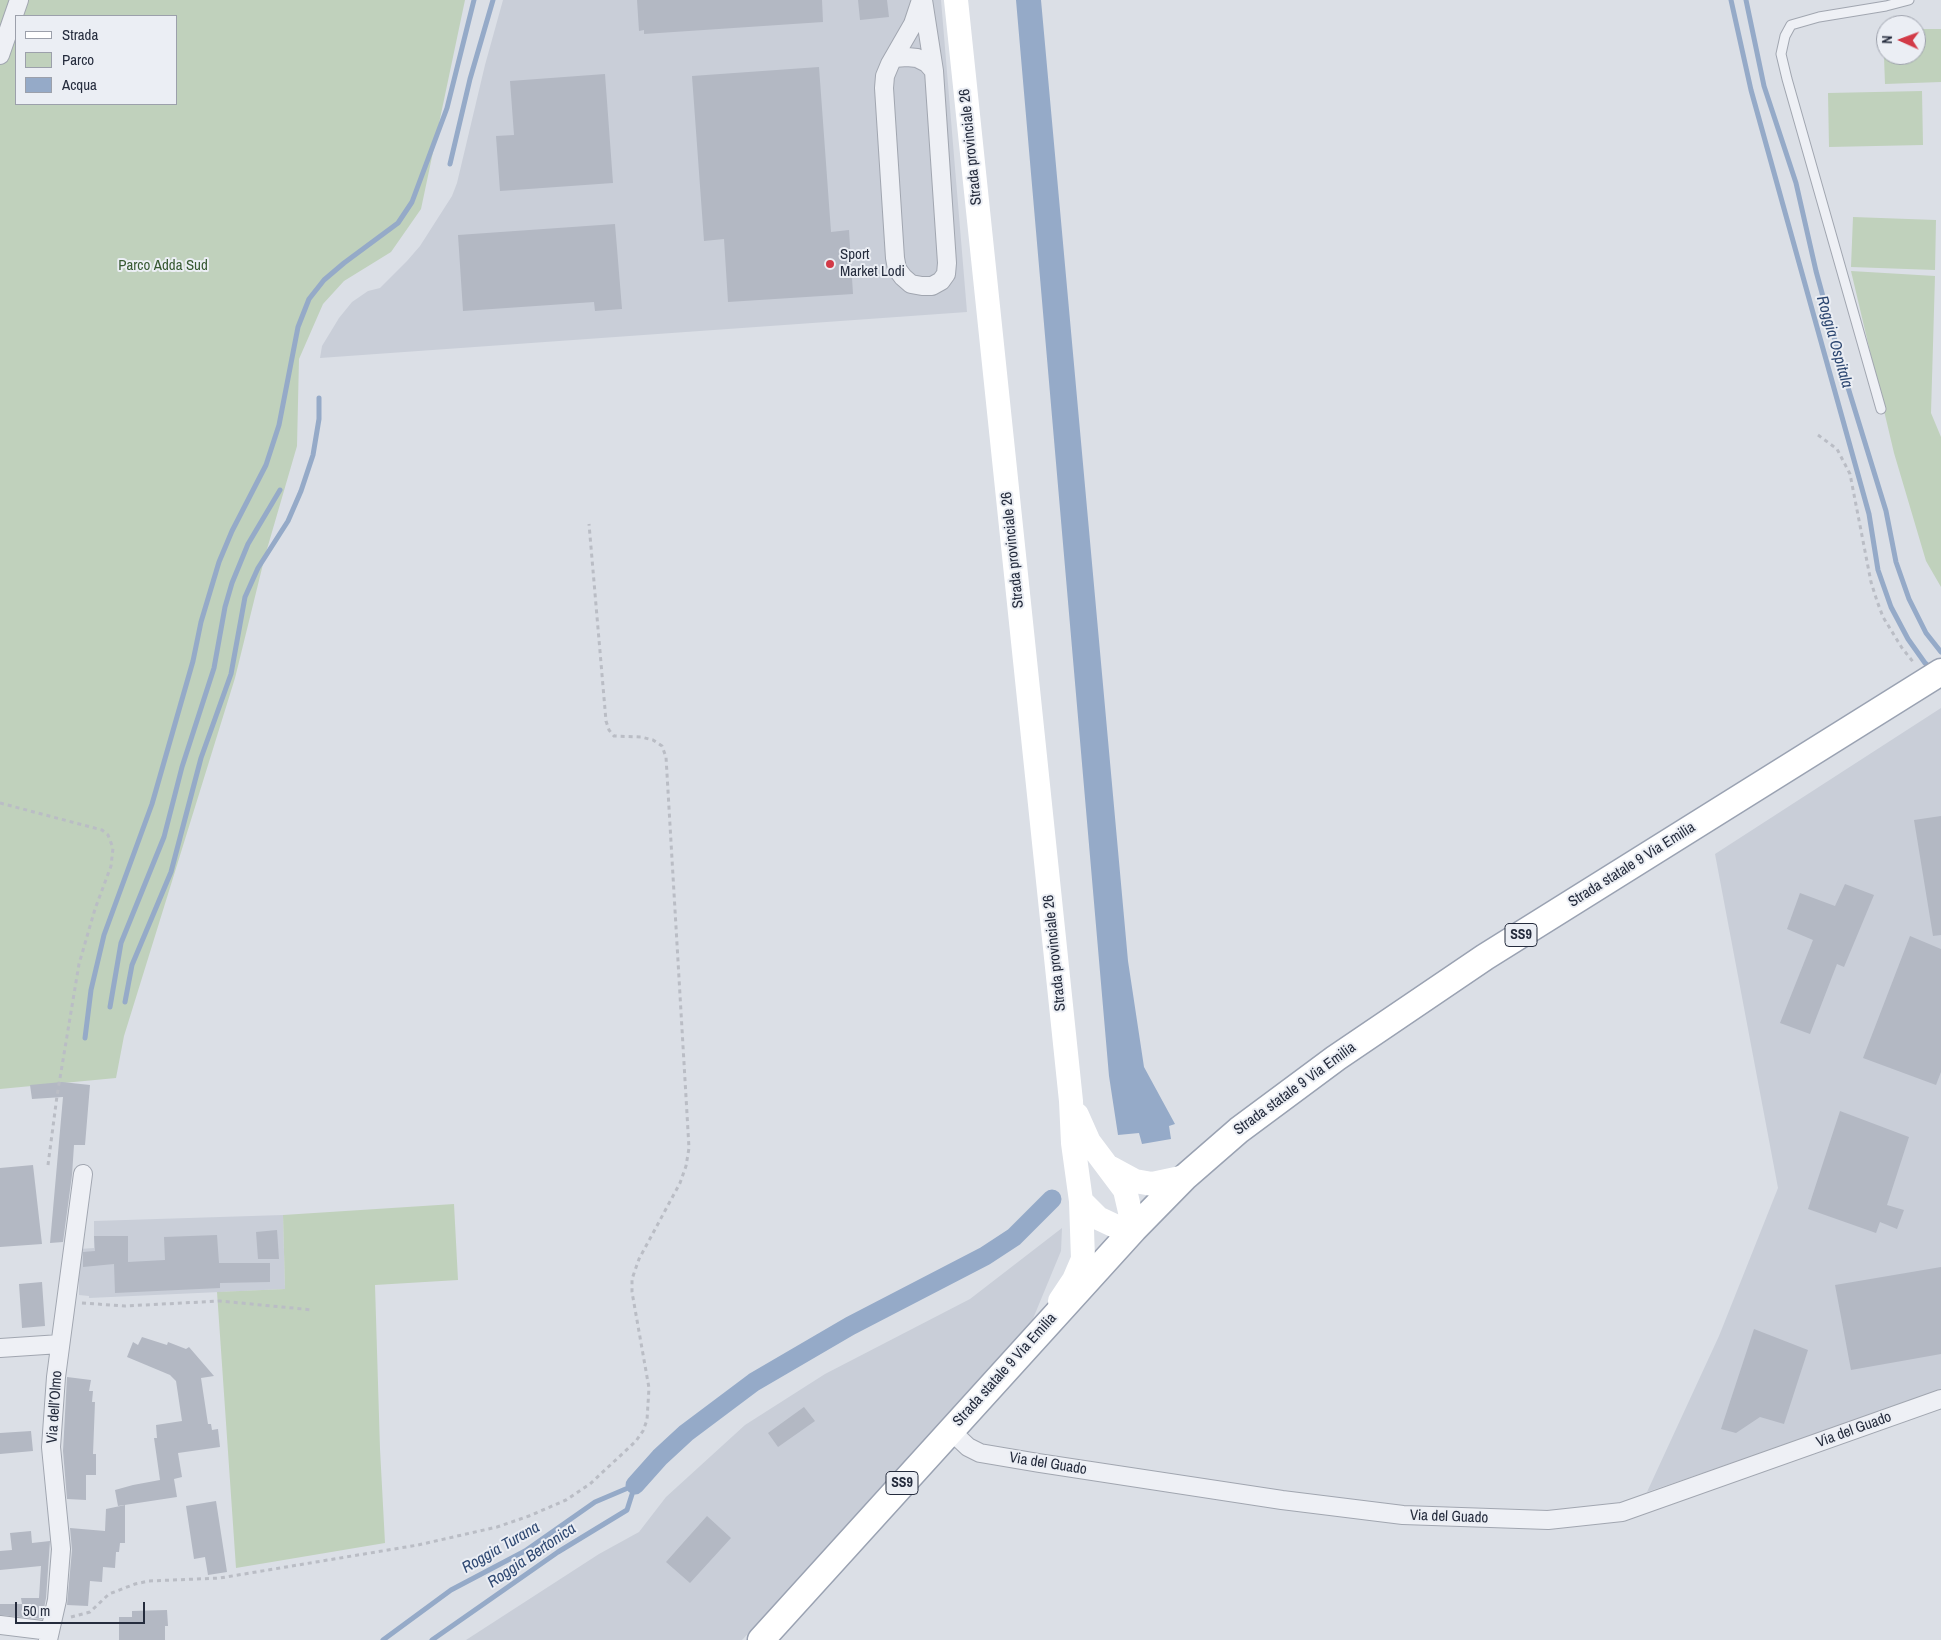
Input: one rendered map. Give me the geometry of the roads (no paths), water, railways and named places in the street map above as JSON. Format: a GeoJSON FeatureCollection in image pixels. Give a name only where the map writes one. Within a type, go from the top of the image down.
{"type":"FeatureCollection","features":[{"type":"Feature","properties":{"kind":"main road","name":"Strada provinciale 26"},"geometry":{"type":"LineString","coordinates":[[956,0],[1071,1100],[1074,1150],[1081,1201],[1083,1259],[1074,1280],[1044,1327]]}},
{"type":"Feature","properties":{"kind":"main road","name":"Strada statale 9 Via Emilia"},"geometry":{"type":"LineString","coordinates":[[761,1640],[1134,1229],[1185,1177],[1239,1130],[1288,1093],[1485,957],[1935,676]]}},
{"type":"Feature","properties":{"kind":"main road","name":"Strada provinciale 26"},"geometry":{"type":"LineString","coordinates":[[1071,1100],[1089,1142],[1125,1190],[1134,1229]]}},
{"type":"Feature","properties":{"kind":"main road","name":"Strada provinciale 26"},"geometry":{"type":"LineString","coordinates":[[1105,1165],[1135,1181],[1152,1184],[1185,1177]]}},
{"type":"Feature","properties":{"kind":"main road"},"geometry":{"type":"LineString","coordinates":[[1081,1201],[1098,1218],[1116,1226],[1134,1229]]}},
{"type":"Feature","properties":{"kind":"street"},"geometry":{"type":"LineString","coordinates":[[0,55],[19,0]]}},
{"type":"Feature","properties":{"kind":"street"},"geometry":{"type":"LineString","coordinates":[[922,0],[934,71],[947,262],[946,274],[941,281],[932,286],[911,284],[897,269],[884,88],[886,76],[914,24],[922,0]]}},
{"type":"Feature","properties":{"kind":"street"},"geometry":{"type":"LineString","coordinates":[[894,58],[918,58],[927,63],[934,71]]}},
{"type":"Feature","properties":{"kind":"street","name":"Via dell’Olmo"},"geometry":{"type":"LineString","coordinates":[[50,1630],[57,1600],[61,1549],[51,1447],[56,1377],[83,1174]]}},
{"type":"Feature","properties":{"kind":"street"},"geometry":{"type":"LineString","coordinates":[[0,1348],[60,1344]]}},
{"type":"Feature","properties":{"kind":"street","name":"Via del Guado"},"geometry":{"type":"LineString","coordinates":[[950,1430],[968,1447],[980,1453],[1078,1469],[1272,1498],[1403,1515],[1548,1520],[1622,1512],[1941,1399]]}},
{"type":"Feature","properties":{"kind":"street"},"geometry":{"type":"LineString","coordinates":[[0,1625],[50,1630]]}},
{"type":"Feature","properties":{"kind":"lane"},"geometry":{"type":"LineString","coordinates":[[1881,409],[1781,54],[1785,36],[1792,25],[1819,17],[1886,6],[1909,0]]}},
{"type":"Feature","properties":{"kind":"water"},"geometry":{"type":"Polygon","coordinates":[[[1016,0],[1041,0],[1128,961],[1144,1067],[1175,1124],[1169,1126],[1171,1139],[1142,1144],[1139,1133],[1118,1135],[1109,1076],[1016,0]]]}},
{"type":"Feature","properties":{"kind":"waterway"},"geometry":{"type":"LineString","coordinates":[[85,1038],[91,990],[104,935],[152,804],[219,562],[232,531],[266,465],[279,425],[298,327],[309,299],[324,280],[398,223],[412,202],[447,108],[474,0]]}},
{"type":"Feature","properties":{"kind":"waterway"},"geometry":{"type":"LineString","coordinates":[[450,164],[470,79],[493,0]]}},
{"type":"Feature","properties":{"kind":"waterway","name":"Roggia Ospitala"},"geometry":{"type":"LineString","coordinates":[[1731,0],[1751,90],[1869,514],[1878,570],[1891,607],[1908,639],[1925,663],[1931,668]]}},
{"type":"Feature","properties":{"kind":"waterway"},"geometry":{"type":"LineString","coordinates":[[1746,0],[1764,86],[1796,183],[1816,271],[1846,381],[1886,511],[1896,562],[1909,599],[1926,633],[1941,652]]}},
{"type":"Feature","properties":{"kind":"waterway"},"geometry":{"type":"LineString","coordinates":[[125,1002],[132,965],[171,872],[201,758],[231,674],[245,597],[258,568],[288,521],[301,491],[313,455],[319,419],[319,398]]}},
{"type":"Feature","properties":{"kind":"waterway"},"geometry":{"type":"LineString","coordinates":[[110,1007],[121,943],[164,837],[182,767],[214,668],[225,607],[232,583],[248,544],[280,490]]}},
{"type":"Feature","properties":{"kind":"waterway"},"geometry":{"type":"LineString","coordinates":[[635,1485],[660,1457],[686,1433],[754,1382],[850,1326],[985,1256],[1014,1237],[1052,1199]]}},
{"type":"Feature","properties":{"kind":"waterway","name":"Roggia Turana"},"geometry":{"type":"LineString","coordinates":[[383,1640],[451,1590],[525,1551],[595,1502],[635,1485]]}},
{"type":"Feature","properties":{"kind":"waterway","name":"Roggia Bertonica"},"geometry":{"type":"LineString","coordinates":[[432,1640],[558,1552],[627,1510],[635,1485]]}},
{"type":"Feature","properties":{"kind":"place","name":"Sport Market Lodi"},"geometry":{"type":"Point","coordinates":[830,264]}},
{"type":"Feature","properties":{"kind":"park label","name":"Parco Adda Sud"},"geometry":{"type":"Point","coordinates":[163,266]}}]}
